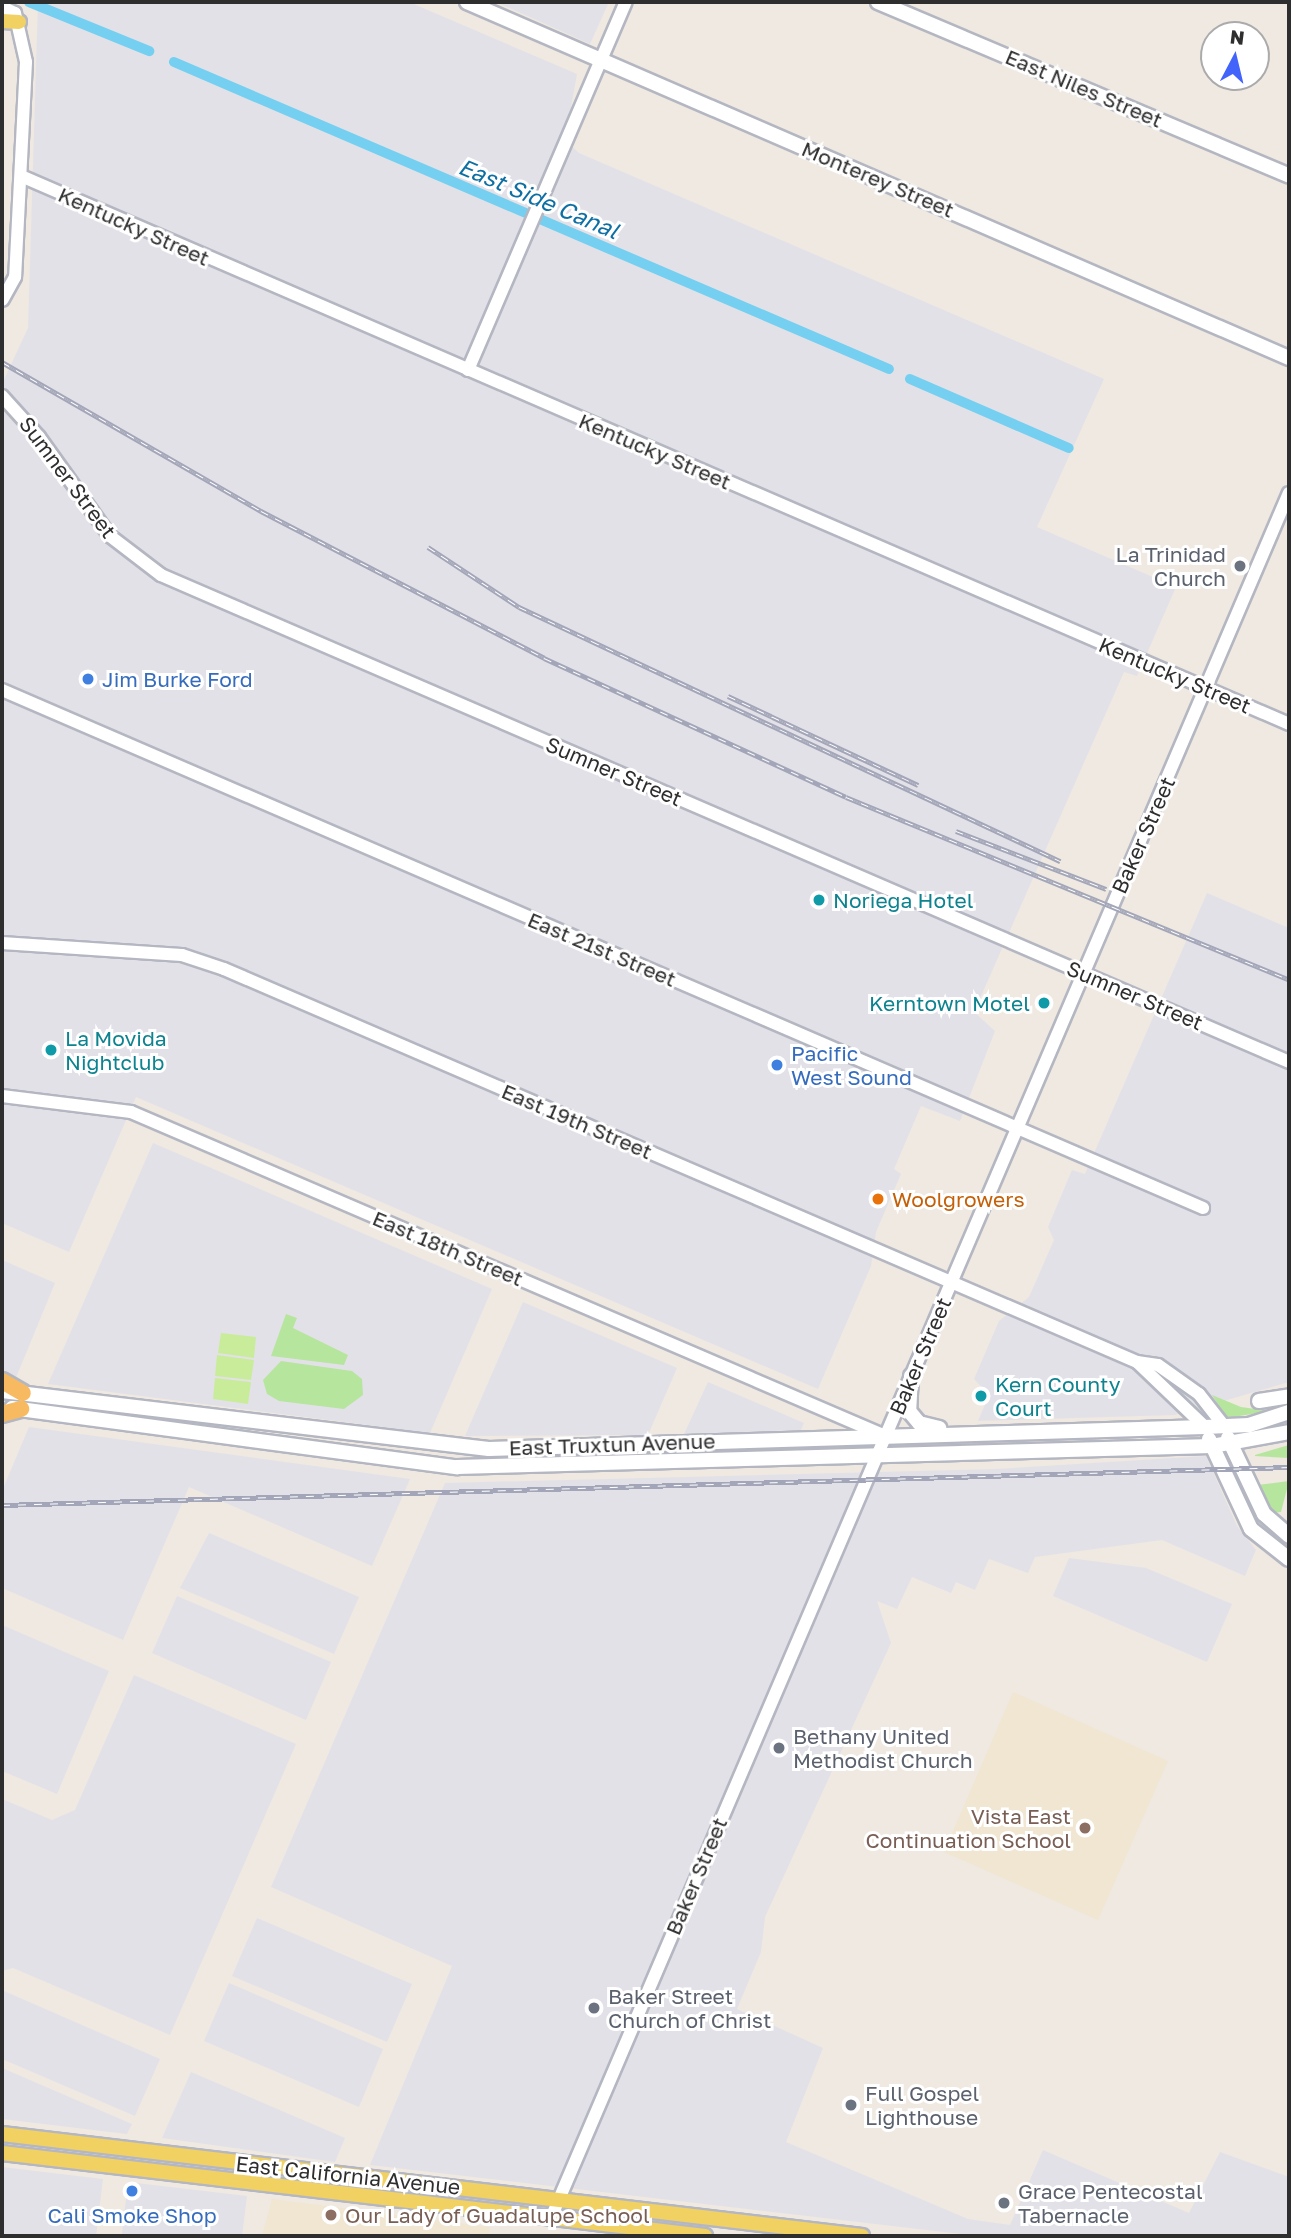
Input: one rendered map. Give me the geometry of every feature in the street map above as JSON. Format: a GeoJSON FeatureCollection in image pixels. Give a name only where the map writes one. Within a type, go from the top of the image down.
{"type":"FeatureCollection","features":[{"type":"Feature","properties":{"kind":"highway"},"geometry":{"type":"LineString","coordinates":[[2,1381],[22,1401],[2,1414]]}},
{"type":"Feature","properties":{"kind":"main road","name":"Monterey Street"},"geometry":{"type":"LineString","coordinates":[[467,2],[1289,358]]}},
{"type":"Feature","properties":{"kind":"main road","name":"East Niles Street"},"geometry":{"type":"LineString","coordinates":[[878,2],[1289,176]]}},
{"type":"Feature","properties":{"kind":"main road"},"geometry":{"type":"LineString","coordinates":[[2,21],[19,22]]}},
{"type":"Feature","properties":{"kind":"main road"},"geometry":{"type":"LineString","coordinates":[[911,1376],[906,1401],[915,1419],[972,1433]]}},
{"type":"Feature","properties":{"kind":"main road","name":"East Truxtun Avenue"},"geometry":{"type":"LineString","coordinates":[[2,1391],[22,1401],[230,1438],[457,1468],[874,1458],[1212,1446],[1231,1445],[1289,1432]]}},
{"type":"Feature","properties":{"kind":"main road"},"geometry":{"type":"LineString","coordinates":[[1259,1401],[1289,1396]]}},
{"type":"Feature","properties":{"kind":"main road"},"geometry":{"type":"LineString","coordinates":[[2,1399],[22,1401]]}},
{"type":"Feature","properties":{"kind":"main road","name":"East Truxtun Avenue"},"geometry":{"type":"LineString","coordinates":[[2,1407],[22,1401],[95,1403],[489,1449],[1205,1427],[1262,1423],[1289,1412]]}},
{"type":"Feature","properties":{"kind":"main road"},"geometry":{"type":"LineString","coordinates":[[230,1438],[233,1420]]}},
{"type":"Feature","properties":{"kind":"main road"},"geometry":{"type":"LineString","coordinates":[[1224,1426],[1264,1514],[1289,1536]]}},
{"type":"Feature","properties":{"kind":"main road"},"geometry":{"type":"LineString","coordinates":[[1205,1427],[1251,1529],[1286,1554]]}},
{"type":"Feature","properties":{"kind":"main road"},"geometry":{"type":"LineString","coordinates":[[1050,1452],[1092,1440],[1105,1429]]}},
{"type":"Feature","properties":{"kind":"main road","name":"East California Avenue"},"geometry":{"type":"LineString","coordinates":[[2,2134],[557,2198],[774,2231],[862,2236]]}},
{"type":"Feature","properties":{"kind":"main road"},"geometry":{"type":"LineString","coordinates":[[2,2140],[42,2139]]}},
{"type":"Feature","properties":{"kind":"main road"},"geometry":{"type":"LineString","coordinates":[[64,2160],[126,2157],[136,2150]]}},
{"type":"Feature","properties":{"kind":"main road","name":"East California Avenue"},"geometry":{"type":"LineString","coordinates":[[2,2153],[705,2236]]}},
{"type":"Feature","properties":{"kind":"main road"},"geometry":{"type":"LineString","coordinates":[[262,2184],[267,2177],[327,2173]]}},
{"type":"Feature","properties":{"kind":"street"},"geometry":{"type":"LineString","coordinates":[[468,370],[626,2]]}},
{"type":"Feature","properties":{"kind":"street"},"geometry":{"type":"LineString","coordinates":[[2,7],[19,22],[26,62],[15,277],[2,300]]}},
{"type":"Feature","properties":{"kind":"street","name":"Kentucky Street"},"geometry":{"type":"LineString","coordinates":[[21,176],[1289,724]]}},
{"type":"Feature","properties":{"kind":"street","name":"Sumner Street"},"geometry":{"type":"LineString","coordinates":[[2,396],[39,437],[110,536],[161,575],[1289,1062]]}},
{"type":"Feature","properties":{"kind":"street","name":"Baker Street"},"geometry":{"type":"LineString","coordinates":[[551,2218],[557,2198],[1289,494]]}},
{"type":"Feature","properties":{"kind":"street","name":"East 21st Street"},"geometry":{"type":"LineString","coordinates":[[2,690],[1203,1208]]}},
{"type":"Feature","properties":{"kind":"street","name":"East 19th Street"},"geometry":{"type":"LineString","coordinates":[[2,943],[182,955],[213,965],[1136,1362],[1182,1377],[1224,1426]]}},
{"type":"Feature","properties":{"kind":"street","name":"East 18th Street"},"geometry":{"type":"LineString","coordinates":[[2,1097],[131,1112],[885,1436]]}},
{"type":"Feature","properties":{"kind":"street","name":"East 19th Street"},"geometry":{"type":"LineString","coordinates":[[1136,1362],[1205,1427]]}},
{"type":"Feature","properties":{"kind":"shaded area"},"geometry":{"type":"Polygon","coordinates":[[[38,2],[409,2],[577,74],[565,140],[579,153],[1104,379],[1037,527],[1176,587],[1137,676],[1124,672],[974,1012],[995,1031],[960,1121],[921,1106],[894,1169],[901,1174],[876,1232],[871,1266],[818,1389],[136,1097],[69,1252],[2,1223],[2,384],[28,328],[38,2]]]}},
{"type":"Feature","properties":{"kind":"shaded area"},"geometry":{"type":"Polygon","coordinates":[[[496,2],[609,2],[590,44],[496,2]]]}},
{"type":"Feature","properties":{"kind":"shaded area"},"geometry":{"type":"Polygon","coordinates":[[[1207,893],[1289,928],[1289,1382],[1175,1415],[978,1421],[989,1395],[974,1379],[999,1321],[1029,1297],[1054,1240],[1048,1227],[1072,1170],[1085,1174],[1207,893]]]}},
{"type":"Feature","properties":{"kind":"shaded area"},"geometry":{"type":"Polygon","coordinates":[[[153,1143],[492,1289],[430,1433],[48,1384],[153,1143]]]}},
{"type":"Feature","properties":{"kind":"shaded area"},"geometry":{"type":"Polygon","coordinates":[[[2,1260],[55,1283],[15,1380],[2,1378],[2,1260]]]}},
{"type":"Feature","properties":{"kind":"shaded area"},"geometry":{"type":"Polygon","coordinates":[[[523,1302],[677,1368],[648,1435],[465,1436],[523,1302]]]}},
{"type":"Feature","properties":{"kind":"shaded area"},"geometry":{"type":"Polygon","coordinates":[[[708,1382],[804,1423],[801,1430],[684,1434],[708,1382]]]}},
{"type":"Feature","properties":{"kind":"shaded area"},"geometry":{"type":"Polygon","coordinates":[[[29,1427],[410,1479],[372,1566],[189,1487],[123,1640],[2,1588],[2,1491],[29,1427]]]}},
{"type":"Feature","properties":{"kind":"shaded area"},"geometry":{"type":"Polygon","coordinates":[[[1206,1456],[1237,1526],[1256,1550],[1245,1576],[1162,1540],[1035,1557],[1028,1573],[989,1559],[975,1590],[956,1582],[951,1593],[912,1577],[897,1609],[877,1601],[891,1643],[765,1917],[761,1952],[737,2009],[823,2048],[786,2142],[968,2219],[1010,2225],[1043,2150],[1189,2213],[1220,2152],[1289,2177],[1289,2236],[978,2236],[370,2165],[452,1966],[271,1887],[445,1483],[997,1469],[1206,1456]]]}},
{"type":"Feature","properties":{"kind":"shaded area"},"geometry":{"type":"Polygon","coordinates":[[[209,1533],[359,1597],[334,1654],[180,1588],[209,1533]]]}},
{"type":"Feature","properties":{"kind":"shaded area"},"geometry":{"type":"Polygon","coordinates":[[[1069,1558],[1146,1568],[1232,1604],[1207,1662],[1053,1596],[1069,1558]]]}},
{"type":"Feature","properties":{"kind":"shaded area"},"geometry":{"type":"Polygon","coordinates":[[[177,1596],[331,1662],[306,1720],[152,1653],[177,1596]]]}},
{"type":"Feature","properties":{"kind":"shaded area"},"geometry":{"type":"Polygon","coordinates":[[[2,1625],[109,1671],[57,1794],[2,1771],[2,1625]]]}},
{"type":"Feature","properties":{"kind":"shaded area"},"geometry":{"type":"Polygon","coordinates":[[[134,1675],[296,1744],[170,2035],[13,1968],[2,1971],[2,1799],[52,1820],[75,1810],[134,1675]]]}},
{"type":"Feature","properties":{"kind":"shaded area"},"geometry":{"type":"Polygon","coordinates":[[[1013,1692],[1168,1761],[1098,1920],[944,1852],[1013,1692]]]}},
{"type":"Feature","properties":{"kind":"shaded area"},"geometry":{"type":"Polygon","coordinates":[[[257,1918],[412,1984],[387,2042],[232,1976],[257,1918]]]}},
{"type":"Feature","properties":{"kind":"shaded area"},"geometry":{"type":"Polygon","coordinates":[[[229,1983],[383,2049],[359,2107],[204,2041],[229,1983]]]}},
{"type":"Feature","properties":{"kind":"shaded area"},"geometry":{"type":"Polygon","coordinates":[[[4,1991],[160,2059],[135,2116],[2,2059],[4,1991]]]}},
{"type":"Feature","properties":{"kind":"shaded area"},"geometry":{"type":"Polygon","coordinates":[[[2,2068],[132,2124],[127,2134],[2,2119],[2,2068]]]}},
{"type":"Feature","properties":{"kind":"shaded area"},"geometry":{"type":"Polygon","coordinates":[[[191,2072],[345,2138],[335,2162],[162,2138],[191,2072]]]}},
{"type":"Feature","properties":{"kind":"shaded area"},"geometry":{"type":"Polygon","coordinates":[[[2,2167],[103,2179],[96,2236],[2,2236],[2,2167]]]}},
{"type":"Feature","properties":{"kind":"shaded area"},"geometry":{"type":"Polygon","coordinates":[[[128,2182],[247,2196],[242,2236],[122,2234],[128,2182]]]}},
{"type":"Feature","properties":{"kind":"shaded area","name":"Our Lady of Guadalupe School"},"geometry":{"type":"Polygon","coordinates":[[[272,2199],[490,2227],[489,2236],[262,2236],[272,2199]]]}},
{"type":"Feature","properties":{"kind":"green space"},"geometry":{"type":"Polygon","coordinates":[[[286,1314],[297,1318],[293,1328],[348,1355],[344,1365],[271,1356],[286,1314]]]}},
{"type":"Feature","properties":{"kind":"green space"},"geometry":{"type":"Polygon","coordinates":[[[221,1333],[256,1337],[254,1358],[218,1353],[221,1333]]]}},
{"type":"Feature","properties":{"kind":"green space"},"geometry":{"type":"Polygon","coordinates":[[[217,1355],[254,1360],[251,1380],[215,1376],[217,1355]]]}},
{"type":"Feature","properties":{"kind":"green space"},"geometry":{"type":"Polygon","coordinates":[[[281,1361],[352,1371],[362,1379],[363,1395],[344,1409],[279,1401],[267,1394],[263,1380],[281,1361]]]}},
{"type":"Feature","properties":{"kind":"green space"},"geometry":{"type":"Polygon","coordinates":[[[215,1378],[251,1382],[248,1404],[213,1399],[215,1378]]]}},
{"type":"Feature","properties":{"kind":"green space"},"geometry":{"type":"Polygon","coordinates":[[[1212,1395],[1241,1407],[1270,1411],[1227,1418],[1212,1395]]]}},
{"type":"Feature","properties":{"kind":"green space"},"geometry":{"type":"Polygon","coordinates":[[[1289,1445],[1289,1458],[1255,1456],[1255,1455],[1289,1445]]]}},
{"type":"Feature","properties":{"kind":"green space"},"geometry":{"type":"Polygon","coordinates":[[[1289,1481],[1281,1512],[1270,1513],[1257,1485],[1289,1481]]]}},
{"type":"Feature","properties":{"kind":"waterway","name":"East Side Canal"},"geometry":{"type":"LineString","coordinates":[[29,2],[149,51]]}},
{"type":"Feature","properties":{"kind":"waterway","name":"East Side Canal"},"geometry":{"type":"LineString","coordinates":[[174,62],[889,369]]}},
{"type":"Feature","properties":{"kind":"waterway","name":"East Side Canal"},"geometry":{"type":"LineString","coordinates":[[910,379],[1069,448]]}},
{"type":"Feature","properties":{"kind":"railway"},"geometry":{"type":"LineString","coordinates":[[2,362],[261,511],[544,658],[846,797],[1289,980]]}},
{"type":"Feature","properties":{"kind":"railway"},"geometry":{"type":"LineString","coordinates":[[428,547],[519,607],[1060,861]]}},
{"type":"Feature","properties":{"kind":"railway"},"geometry":{"type":"LineString","coordinates":[[728,696],[918,785]]}},
{"type":"Feature","properties":{"kind":"railway"},"geometry":{"type":"LineString","coordinates":[[956,831],[1106,889]]}},
{"type":"Feature","properties":{"kind":"railway"},"geometry":{"type":"LineString","coordinates":[[2,1505],[1289,1467]]}},
{"type":"Feature","properties":{"kind":"place","name":"La Trinidad Church"},"geometry":{"type":"Point","coordinates":[1240,566]}},
{"type":"Feature","properties":{"kind":"place","name":"Jim Burke Ford"},"geometry":{"type":"Point","coordinates":[88,679]}},
{"type":"Feature","properties":{"kind":"place","name":"Noriega Hotel"},"geometry":{"type":"Point","coordinates":[819,900]}},
{"type":"Feature","properties":{"kind":"place","name":"Kerntown Motel"},"geometry":{"type":"Point","coordinates":[1044,1003]}},
{"type":"Feature","properties":{"kind":"place","name":"La Movida Nightclub"},"geometry":{"type":"Point","coordinates":[51,1050]}},
{"type":"Feature","properties":{"kind":"place","name":"Pacific West Sound"},"geometry":{"type":"Point","coordinates":[777,1065]}},
{"type":"Feature","properties":{"kind":"place","name":"Woolgrowers"},"geometry":{"type":"Point","coordinates":[878,1199]}},
{"type":"Feature","properties":{"kind":"place","name":"Kern County Court"},"geometry":{"type":"Point","coordinates":[981,1396]}},
{"type":"Feature","properties":{"kind":"place","name":"Bethany United Methodist Church"},"geometry":{"type":"Point","coordinates":[779,1748]}},
{"type":"Feature","properties":{"kind":"place","name":"Vista East Continuation School"},"geometry":{"type":"Point","coordinates":[1085,1828]}},
{"type":"Feature","properties":{"kind":"place","name":"Baker Street Church of Christ"},"geometry":{"type":"Point","coordinates":[594,2008]}},
{"type":"Feature","properties":{"kind":"place","name":"Full Gospel Lighthouse"},"geometry":{"type":"Point","coordinates":[851,2105]}},
{"type":"Feature","properties":{"kind":"place","name":"Cali Smoke Shop"},"geometry":{"type":"Point","coordinates":[132,2191]}},
{"type":"Feature","properties":{"kind":"place","name":"Grace Pentecostal Tabernacle"},"geometry":{"type":"Point","coordinates":[1004,2203]}},
{"type":"Feature","properties":{"kind":"place","name":"Our Lady of Guadalupe School"},"geometry":{"type":"Point","coordinates":[331,2215]}}]}
